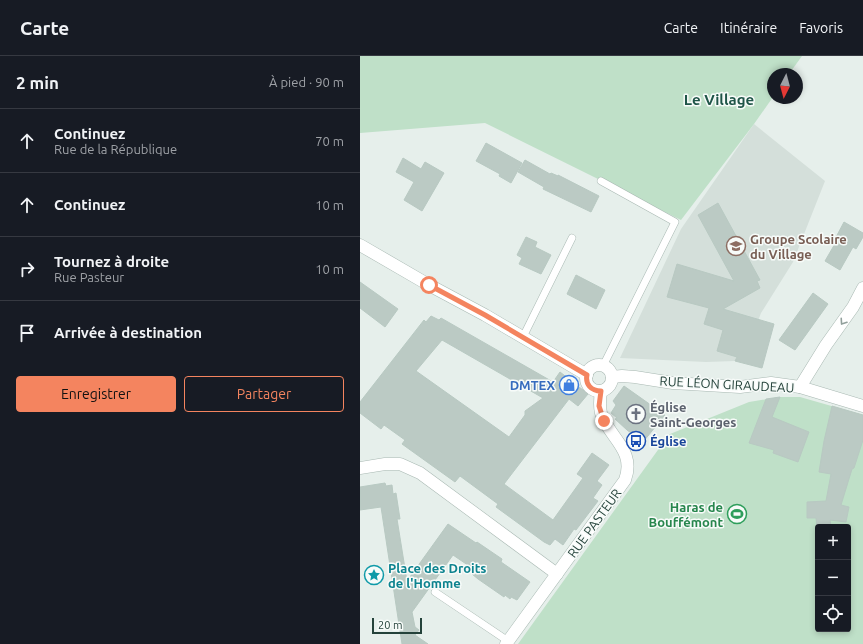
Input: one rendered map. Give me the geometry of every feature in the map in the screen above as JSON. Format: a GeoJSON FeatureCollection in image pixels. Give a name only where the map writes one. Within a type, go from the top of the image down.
{"type":"FeatureCollection","features":[{"type":"Feature","properties":{"kind":"street"},"geometry":{"type":"LineString","coordinates":[[360,245],[587,375]]}},
{"type":"Feature","properties":{"kind":"street"},"geometry":{"type":"LineString","coordinates":[[800,387],[826,345],[853,307],[863,288]]}},
{"type":"Feature","properties":{"kind":"street"},"geometry":{"type":"LineString","coordinates":[[596,366],[603,366],[609,370],[612,381],[608,388],[601,391],[596,391],[589,386],[586,379],[588,371],[596,366]]}},
{"type":"Feature","properties":{"kind":"street","name":"RUE LÉON GIRAUDEAU"},"geometry":{"type":"LineString","coordinates":[[612,377],[635,377],[673,383],[740,386],[771,383],[800,387],[863,406]]}},
{"type":"Feature","properties":{"kind":"street","name":"RUE PASTEUR"},"geometry":{"type":"LineString","coordinates":[[507,642],[627,474],[627,458],[622,447],[604,421],[601,413],[599,406],[601,391]]}},
{"type":"Feature","properties":{"kind":"street"},"geometry":{"type":"LineString","coordinates":[[360,468],[385,464],[400,464],[420,473],[557,574]]}},
{"type":"Feature","properties":{"kind":"lane"},"geometry":{"type":"LineString","coordinates":[[601,181],[675,222],[603,366]]}},
{"type":"Feature","properties":{"kind":"lane"},"geometry":{"type":"LineString","coordinates":[[523,338],[572,238]]}},
{"type":"Feature","properties":{"kind":"lane"},"geometry":{"type":"LineString","coordinates":[[435,592],[507,642]]}},
{"type":"Feature","properties":{"kind":"shaded area","name":"Groupe Scolaire du Village"},"geometry":{"type":"Polygon","coordinates":[[[754,124],[825,181],[793,262],[761,313],[752,337],[741,345],[735,361],[706,362],[620,358],[681,229],[754,124]]]}},
{"type":"Feature","properties":{"kind":"green space"},"geometry":{"type":"Polygon","coordinates":[[[360,56],[802,56],[793,68],[767,68],[768,104],[681,220],[485,123],[360,133],[360,56]]]}},
{"type":"Feature","properties":{"kind":"green space","name":"Haras de Bouffémont"},"geometry":{"type":"Polygon","coordinates":[[[780,397],[800,397],[863,415],[863,644],[518,644],[670,434],[749,402],[780,397]]]}},
{"type":"Feature","properties":{"kind":"building"},"geometry":{"type":"Polygon","coordinates":[[[486,143],[522,163],[511,183],[499,176],[500,174],[476,161],[486,143]]]}},
{"type":"Feature","properties":{"kind":"building"},"geometry":{"type":"Polygon","coordinates":[[[403,158],[421,169],[425,162],[444,173],[422,211],[404,200],[414,182],[396,172],[403,158]]]}},
{"type":"Feature","properties":{"kind":"building"},"geometry":{"type":"Polygon","coordinates":[[[525,160],[550,174],[558,175],[599,196],[591,212],[543,189],[544,187],[518,172],[525,160]]]}},
{"type":"Feature","properties":{"kind":"building"},"geometry":{"type":"Polygon","coordinates":[[[718,203],[760,280],[757,281],[760,288],[723,309],[774,324],[762,368],[735,361],[737,357],[717,351],[723,330],[704,324],[709,308],[667,297],[677,264],[734,281],[698,215],[718,203]]]}},
{"type":"Feature","properties":{"kind":"building"},"geometry":{"type":"Polygon","coordinates":[[[844,222],[863,233],[863,237],[856,249],[853,247],[840,270],[825,261],[836,242],[834,241],[844,222]]]}},
{"type":"Feature","properties":{"kind":"building"},"geometry":{"type":"Polygon","coordinates":[[[526,237],[537,242],[535,247],[551,255],[541,274],[519,264],[522,258],[517,255],[526,237]]]}},
{"type":"Feature","properties":{"kind":"building"},"geometry":{"type":"Polygon","coordinates":[[[576,275],[605,290],[596,309],[567,294],[576,275]]]}},
{"type":"Feature","properties":{"kind":"building"},"geometry":{"type":"Polygon","coordinates":[[[360,282],[398,309],[385,327],[360,308],[360,282]]]}},
{"type":"Feature","properties":{"kind":"building"},"geometry":{"type":"Polygon","coordinates":[[[813,293],[828,304],[795,350],[779,340],[813,293]]]}},
{"type":"Feature","properties":{"kind":"building"},"geometry":{"type":"Polygon","coordinates":[[[431,316],[439,320],[441,318],[553,382],[560,372],[588,394],[578,406],[569,399],[504,484],[553,520],[583,478],[577,474],[592,453],[609,465],[597,481],[602,485],[593,498],[598,501],[576,530],[574,529],[563,545],[555,539],[550,545],[544,542],[496,507],[498,504],[460,476],[455,482],[402,444],[405,440],[384,425],[381,429],[360,413],[360,402],[424,320],[426,322],[431,316]],[[442,340],[416,371],[509,437],[525,415],[525,411],[543,398],[442,340]]]}},
{"type":"Feature","properties":{"kind":"building","name":"Église Saint-Georges"},"geometry":{"type":"Polygon","coordinates":[[[624,386],[665,415],[643,442],[627,430],[611,413],[616,405],[613,401],[624,386]]]}},
{"type":"Feature","properties":{"kind":"building"},"geometry":{"type":"Polygon","coordinates":[[[780,397],[772,417],[809,432],[798,462],[773,453],[774,450],[749,443],[766,399],[780,397]]]}},
{"type":"Feature","properties":{"kind":"building"},"geometry":{"type":"Polygon","coordinates":[[[832,406],[863,415],[863,440],[841,505],[849,507],[846,522],[830,520],[831,524],[817,524],[816,518],[807,518],[807,502],[826,501],[831,474],[819,472],[832,406]]]}},
{"type":"Feature","properties":{"kind":"building"},"geometry":{"type":"Polygon","coordinates":[[[385,483],[386,486],[392,485],[393,494],[396,493],[400,519],[397,519],[407,581],[448,524],[502,559],[501,562],[530,582],[517,600],[511,597],[510,599],[505,595],[504,597],[478,579],[472,574],[475,570],[453,555],[412,612],[415,627],[419,630],[415,635],[428,644],[402,644],[381,507],[360,510],[360,487],[385,483]]]}},
{"type":"Feature","properties":{"kind":"place","name":"Groupe Scolaire du Village"},"geometry":{"type":"Point","coordinates":[736,246]}},
{"type":"Feature","properties":{"kind":"place","name":"DMTEX"},"geometry":{"type":"Point","coordinates":[569,385]}},
{"type":"Feature","properties":{"kind":"place","name":"Église Saint-Georges"},"geometry":{"type":"Point","coordinates":[636,414]}},
{"type":"Feature","properties":{"kind":"place","name":"Église"},"geometry":{"type":"Point","coordinates":[636,441]}},
{"type":"Feature","properties":{"kind":"place","name":"Haras de Bouffémont"},"geometry":{"type":"Point","coordinates":[737,514]}},
{"type":"Feature","properties":{"kind":"place","name":"Place des Droits de l'Homme"},"geometry":{"type":"Point","coordinates":[374,575]}},
{"type":"Feature","properties":{"kind":"district","name":"Le Village"},"geometry":{"type":"Point","coordinates":[719,99]}},
{"type":"Feature","properties":{"kind":"route"},"geometry":{"type":"LineString","coordinates":[[429,285],[485,315],[587,375],[586,379],[589,386],[596,391],[601,391],[599,406],[604,421]]}}]}
